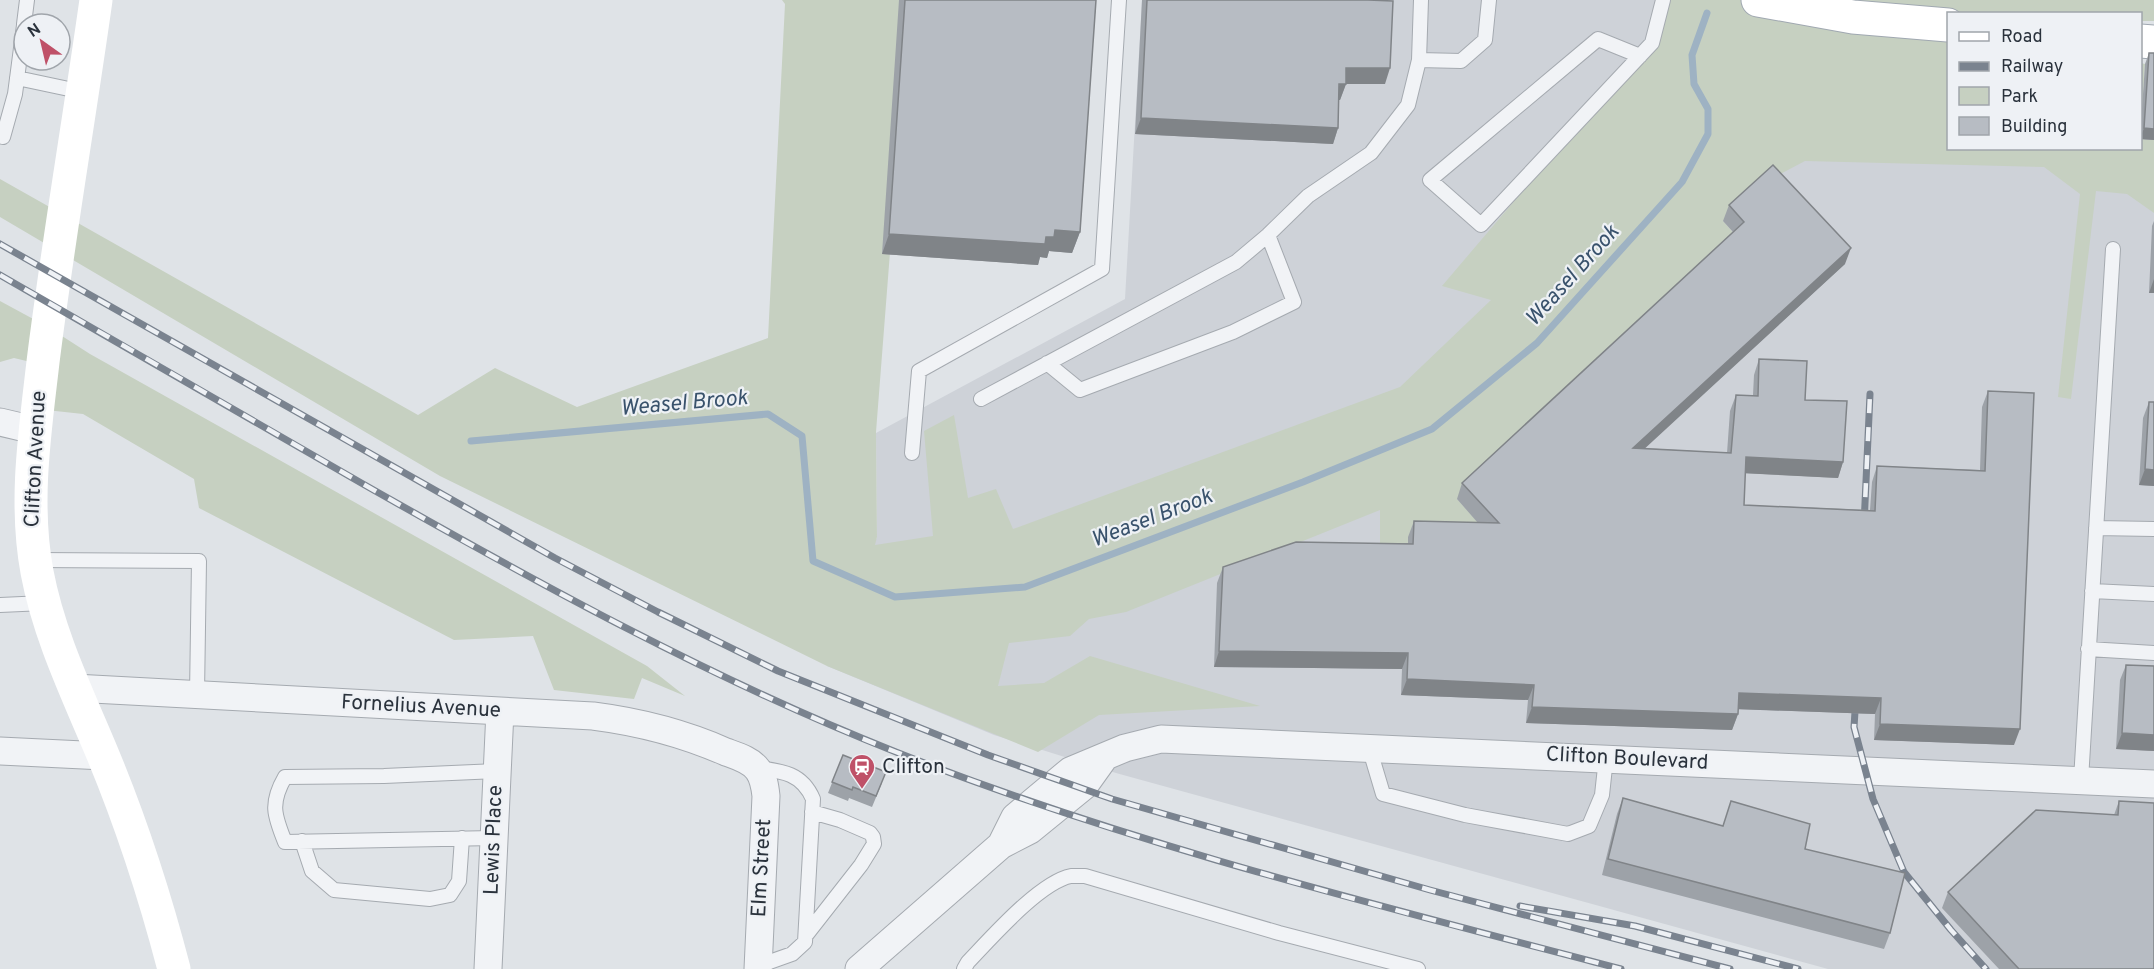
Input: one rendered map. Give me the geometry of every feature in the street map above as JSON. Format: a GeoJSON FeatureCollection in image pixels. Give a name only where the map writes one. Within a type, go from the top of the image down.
{"type":"FeatureCollection","features":[{"type":"Feature","properties":{"kind":"main road","name":"Clifton Avenue"},"geometry":{"type":"LineString","coordinates":[[96,0],[34,430],[30,526],[35,560],[51,630],[131,826],[155,899],[174,969]]}},
{"type":"Feature","properties":{"kind":"main road"},"geometry":{"type":"LineString","coordinates":[[1758,0],[1853,17],[1947,25]]}},
{"type":"Feature","properties":{"kind":"street"},"geometry":{"type":"LineString","coordinates":[[0,422],[34,430]]}},
{"type":"Feature","properties":{"kind":"street","name":"Fornelius Avenue"},"geometry":{"type":"LineString","coordinates":[[74,688],[593,716],[633,721],[669,730],[747,760],[757,768]]}},
{"type":"Feature","properties":{"kind":"street","name":"Lewis Place"},"geometry":{"type":"LineString","coordinates":[[489,969],[500,711]]}},
{"type":"Feature","properties":{"kind":"street","name":"Clifton Boulevard"},"geometry":{"type":"LineString","coordinates":[[859,969],[1001,845],[1015,818],[1070,771],[1125,748],[1161,739],[2154,783]]}},
{"type":"Feature","properties":{"kind":"street"},"geometry":{"type":"LineString","coordinates":[[0,751],[104,756]]}},
{"type":"Feature","properties":{"kind":"street","name":"Elm Street"},"geometry":{"type":"LineString","coordinates":[[757,768],[764,781],[766,796],[758,968]]}},
{"type":"Feature","properties":{"kind":"lane"},"geometry":{"type":"LineString","coordinates":[[912,453],[919,371],[1102,269],[1119,0]]}},
{"type":"Feature","properties":{"kind":"lane"},"geometry":{"type":"LineString","coordinates":[[981,399],[1236,262],[1308,196],[1371,153],[1408,105],[1419,60],[1421,0]]}},
{"type":"Feature","properties":{"kind":"lane"},"geometry":{"type":"LineString","coordinates":[[1419,60],[1461,61],[1485,40],[1489,0]]}},
{"type":"Feature","properties":{"kind":"lane"},"geometry":{"type":"LineString","coordinates":[[1640,56],[1598,39],[1430,180],[1481,225],[1640,56],[1652,43],[1663,0]]}},
{"type":"Feature","properties":{"kind":"lane"},"geometry":{"type":"LineString","coordinates":[[0,136],[3,137],[18,72]]}},
{"type":"Feature","properties":{"kind":"lane"},"geometry":{"type":"LineString","coordinates":[[17,78],[83,92]]}},
{"type":"Feature","properties":{"kind":"lane"},"geometry":{"type":"LineString","coordinates":[[1047,363],[1080,390],[1233,333],[1294,302],[1268,235]]}},
{"type":"Feature","properties":{"kind":"lane"},"geometry":{"type":"LineString","coordinates":[[2081,780],[2113,249]]}},
{"type":"Feature","properties":{"kind":"lane"},"geometry":{"type":"LineString","coordinates":[[2096,528],[2154,529]]}},
{"type":"Feature","properties":{"kind":"lane"},"geometry":{"type":"LineString","coordinates":[[35,560],[199,561],[197,694]]}},
{"type":"Feature","properties":{"kind":"lane"},"geometry":{"type":"LineString","coordinates":[[2092,591],[2154,594]]}},
{"type":"Feature","properties":{"kind":"lane"},"geometry":{"type":"LineString","coordinates":[[0,605],[44,603]]}},
{"type":"Feature","properties":{"kind":"lane"},"geometry":{"type":"LineString","coordinates":[[2088,649],[2154,653]]}},
{"type":"Feature","properties":{"kind":"lane"},"geometry":{"type":"LineString","coordinates":[[1369,747],[1383,794],[1465,815],[1568,834],[1589,826],[1602,795],[1606,758]]}},
{"type":"Feature","properties":{"kind":"lane"},"geometry":{"type":"LineString","coordinates":[[757,768],[785,772],[796,778],[810,791],[813,799],[805,942],[792,954],[758,968]]}},
{"type":"Feature","properties":{"kind":"lane"},"geometry":{"type":"LineString","coordinates":[[494,838],[285,842],[274,817],[277,791],[285,777],[384,776],[497,771]]}},
{"type":"Feature","properties":{"kind":"lane"},"geometry":{"type":"LineString","coordinates":[[807,934],[861,865],[874,844],[870,834],[840,820],[812,812]]}},
{"type":"Feature","properties":{"kind":"lane"},"geometry":{"type":"LineString","coordinates":[[302,841],[312,871],[334,890],[430,899],[450,895],[459,881],[462,838]]}},
{"type":"Feature","properties":{"kind":"lane"},"geometry":{"type":"LineString","coordinates":[[964,969],[968,962],[1028,902],[1070,876],[1085,876],[1279,933],[1418,969]]}},
{"type":"Feature","properties":{"kind":"shaded area"},"geometry":{"type":"Polygon","coordinates":[[[1142,0],[1670,0],[1659,31],[1947,148],[1947,150],[2142,150],[2142,90],[2154,91],[2154,969],[1828,969],[1116,773],[994,735],[827,666],[877,537],[876,433],[1125,299],[1142,0]]]}},
{"type":"Feature","properties":{"kind":"green space"},"geometry":{"type":"Polygon","coordinates":[[[782,0],[905,0],[894,201],[876,432],[877,537],[875,545],[933,536],[924,431],[954,415],[968,498],[996,489],[1013,529],[1400,387],[1491,300],[1442,286],[1658,32],[1671,0],[2154,0],[2154,21],[2142,21],[2142,12],[1947,12],[1947,150],[2142,150],[2142,139],[2154,140],[2154,213],[2127,194],[2096,191],[2071,399],[2058,397],[2080,194],[2044,167],[1805,161],[1767,181],[1723,221],[1738,238],[1457,499],[1493,539],[1406,584],[1380,585],[1380,510],[1126,612],[1089,619],[1070,636],[1009,643],[998,686],[1044,683],[1090,656],[1260,706],[1099,715],[1038,752],[827,666],[440,476],[0,217],[0,179],[418,415],[495,368],[577,407],[768,338],[785,4],[782,0]]]}},
{"type":"Feature","properties":{"kind":"green space"},"geometry":{"type":"Polygon","coordinates":[[[2142,63],[2145,64],[2142,114],[2142,63]]]}},
{"type":"Feature","properties":{"kind":"green space"},"geometry":{"type":"Polygon","coordinates":[[[0,301],[48,327],[90,354],[647,666],[685,696],[642,678],[634,699],[554,690],[533,636],[454,640],[199,508],[194,479],[83,414],[37,409],[43,365],[14,358],[0,362],[0,301]]]}},
{"type":"Feature","properties":{"kind":"building"},"geometry":{"type":"Polygon","coordinates":[[[905,0],[1096,0],[1080,232],[1055,230],[1054,237],[1046,237],[1045,244],[889,234],[905,0]]]}},
{"type":"Feature","properties":{"kind":"building"},"geometry":{"type":"Polygon","coordinates":[[[1147,0],[1393,1],[1390,68],[1346,68],[1346,84],[1339,84],[1338,128],[1141,118],[1147,0]]]}},
{"type":"Feature","properties":{"kind":"building"},"geometry":{"type":"Polygon","coordinates":[[[2149,53],[2154,53],[2154,129],[2144,128],[2149,53]]]}},
{"type":"Feature","properties":{"kind":"building"},"geometry":{"type":"Polygon","coordinates":[[[1773,165],[1851,248],[1633,448],[1731,453],[1736,395],[1758,396],[1759,359],[1807,361],[1805,400],[1847,401],[1843,462],[1746,457],[1744,505],[1875,511],[1877,466],[1985,471],[1988,391],[2034,393],[2020,729],[1880,724],[1881,698],[1739,693],[1738,714],[1532,707],[1534,685],[1407,679],[1408,653],[1219,651],[1223,567],[1296,542],[1413,544],[1414,521],[1499,523],[1462,483],[1744,222],[1729,205],[1773,165]]]}},
{"type":"Feature","properties":{"kind":"building"},"geometry":{"type":"Polygon","coordinates":[[[2149,402],[2154,402],[2154,470],[2145,469],[2149,402]]]}},
{"type":"Feature","properties":{"kind":"building"},"geometry":{"type":"Polygon","coordinates":[[[2126,665],[2154,666],[2154,735],[2122,733],[2126,665]]]}},
{"type":"Feature","properties":{"kind":"building"},"geometry":{"type":"Polygon","coordinates":[[[843,755],[886,772],[876,796],[832,782],[843,755]]]}},
{"type":"Feature","properties":{"kind":"building"},"geometry":{"type":"Polygon","coordinates":[[[1623,798],[1723,826],[1731,801],[1810,824],[1805,849],[1905,873],[1890,933],[1608,859],[1623,798]]]}},
{"type":"Feature","properties":{"kind":"building"},"geometry":{"type":"Polygon","coordinates":[[[2119,801],[2154,803],[2154,969],[2019,969],[1948,892],[2036,810],[2118,815],[2119,801]]]}},
{"type":"Feature","properties":{"kind":"waterway","name":"Weasel Brook"},"geometry":{"type":"LineString","coordinates":[[471,441],[768,414],[802,436],[813,561],[895,597],[1025,587],[1303,482],[1432,429],[1537,343],[1682,182],[1708,134],[1708,109],[1694,84],[1692,55],[1707,13]]}},
{"type":"Feature","properties":{"kind":"railway"},"geometry":{"type":"LineString","coordinates":[[0,244],[555,558],[778,671],[988,755],[1112,799],[1430,890],[1730,969]]}},
{"type":"Feature","properties":{"kind":"railway"},"geometry":{"type":"LineString","coordinates":[[0,275],[363,484],[559,593],[692,661],[827,724],[985,785],[1165,845],[1347,897],[1621,969]]}},
{"type":"Feature","properties":{"kind":"railway"},"geometry":{"type":"LineString","coordinates":[[1864,525],[1870,394]]}},
{"type":"Feature","properties":{"kind":"railway"},"geometry":{"type":"LineString","coordinates":[[1856,696],[1854,727],[1873,799],[1904,872],[1986,969]]}},
{"type":"Feature","properties":{"kind":"railway"},"geometry":{"type":"LineString","coordinates":[[1520,906],[1635,926],[1798,969]]}},
{"type":"Feature","properties":{"kind":"place","name":"Clifton"},"geometry":{"type":"Point","coordinates":[862,790]}}]}
